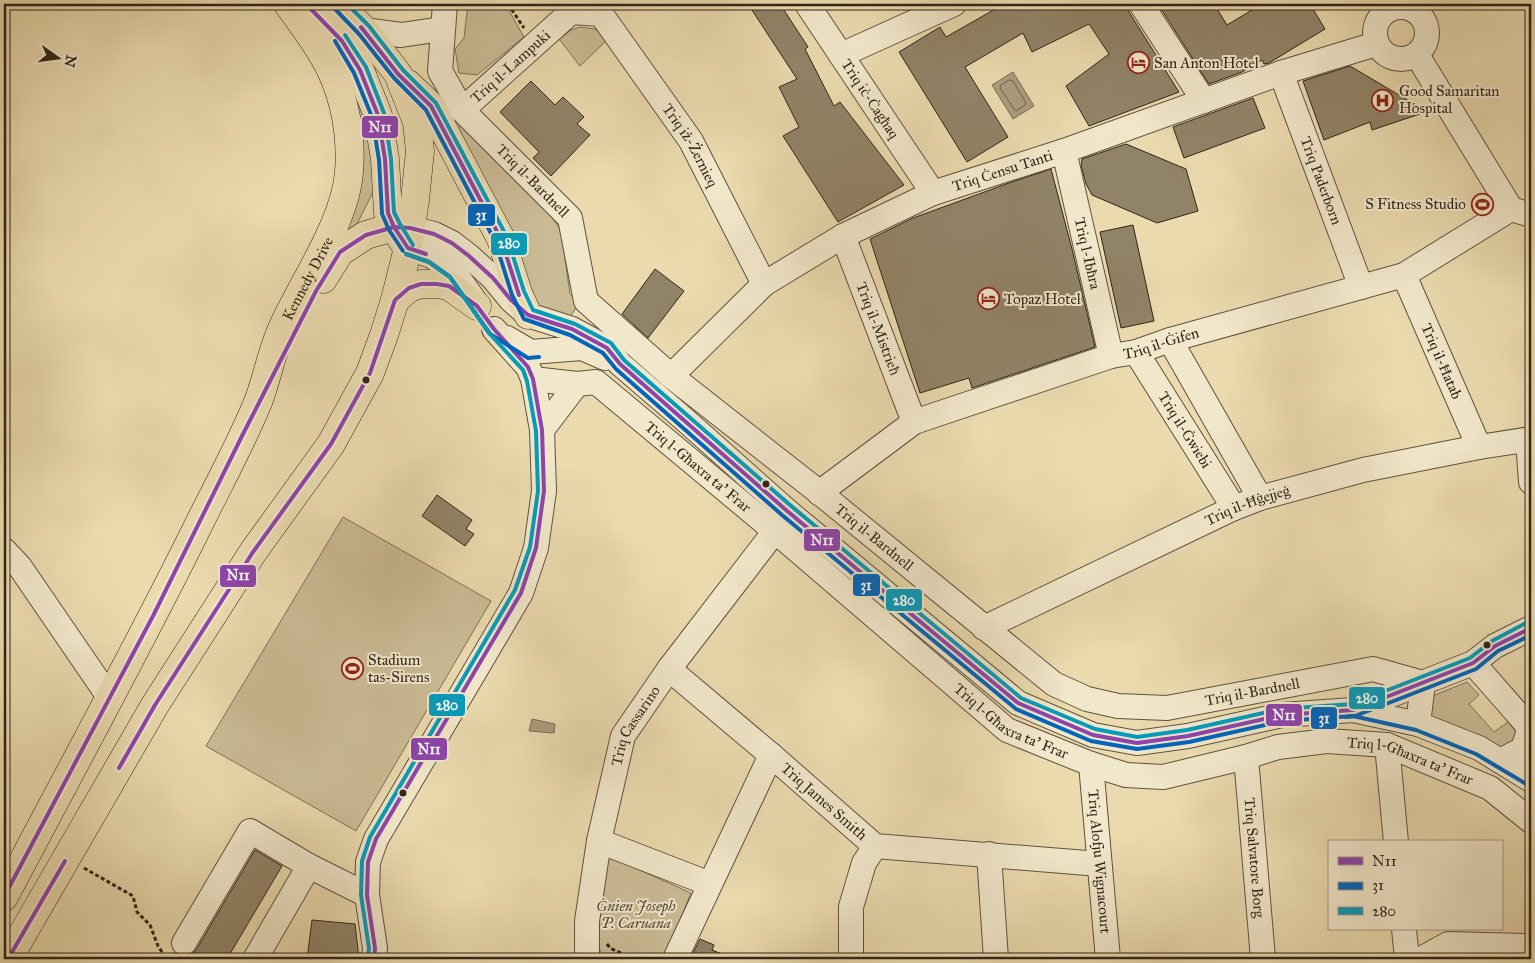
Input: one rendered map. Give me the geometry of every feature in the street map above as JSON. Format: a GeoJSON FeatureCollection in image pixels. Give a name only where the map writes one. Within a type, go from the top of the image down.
{"type":"FeatureCollection","features":[{"type":"Feature","properties":{"kind":"highway","name":"Kennedy Drive"},"geometry":{"type":"LineString","coordinates":[[4,897],[153,616],[242,436],[258,401],[280,332],[341,208],[349,175],[350,148],[340,91],[329,65],[288,4]]}},
{"type":"Feature","properties":{"kind":"highway"},"geometry":{"type":"LineString","coordinates":[[306,4],[342,41],[360,70],[378,115],[385,159],[388,213],[404,234]]}},
{"type":"Feature","properties":{"kind":"highway"},"geometry":{"type":"LineString","coordinates":[[338,4],[364,30],[398,74],[431,106],[501,239],[518,293],[528,315]]}},
{"type":"Feature","properties":{"kind":"highway"},"geometry":{"type":"LineString","coordinates":[[8,959],[155,705],[253,552],[331,444],[370,373],[395,300],[404,234],[415,200],[420,151],[417,122],[398,74]]}},
{"type":"Feature","properties":{"kind":"highway"},"geometry":{"type":"LineString","coordinates":[[242,436],[316,291],[340,252],[366,235],[404,234]]}},
{"type":"Feature","properties":{"kind":"highway"},"geometry":{"type":"LineString","coordinates":[[395,300],[409,288],[421,284],[437,284],[449,286],[477,306]]}},
{"type":"Feature","properties":{"kind":"street","name":"Triq il-Bardnell"},"geometry":{"type":"LineString","coordinates":[[445,4],[440,71],[462,110],[570,218],[586,301],[672,376],[1054,684],[1087,699],[1118,706],[1167,708],[1373,669],[1424,682]]}},
{"type":"Feature","properties":{"kind":"street","name":"Triq iċ-Ċagħaq"},"geometry":{"type":"LineString","coordinates":[[807,4],[933,193]]}},
{"type":"Feature","properties":{"kind":"street"},"geometry":{"type":"LineString","coordinates":[[841,55],[954,4]]}},
{"type":"Feature","properties":{"kind":"street"},"geometry":{"type":"LineString","coordinates":[[1142,4],[1204,101]]}},
{"type":"Feature","properties":{"kind":"street"},"geometry":{"type":"LineString","coordinates":[[1385,7],[1423,8],[1422,17],[1427,26],[1428,35],[1423,48],[1417,55],[1408,59],[1398,60],[1387,56],[1380,50],[1374,35],[1376,25],[1385,7]]}},
{"type":"Feature","properties":{"kind":"street","name":"Triq il-Lampuki"},"geometry":{"type":"LineString","coordinates":[[462,110],[573,8],[606,9]]}},
{"type":"Feature","properties":{"kind":"street","name":"Triq iż-Żernieq"},"geometry":{"type":"LineString","coordinates":[[606,9],[691,141],[764,284]]}},
{"type":"Feature","properties":{"kind":"street"},"geometry":{"type":"LineString","coordinates":[[364,30],[401,35],[442,29]]}},
{"type":"Feature","properties":{"kind":"street","name":"Triq Ċensu Tanti"},"geometry":{"type":"LineString","coordinates":[[672,376],[764,284],[842,236],[933,193],[1064,151],[1281,73],[1376,44]]}},
{"type":"Feature","properties":{"kind":"street"},"geometry":{"type":"LineString","coordinates":[[1417,55],[1521,212]]}},
{"type":"Feature","properties":{"kind":"street","name":"Triq Paderborn"},"geometry":{"type":"LineString","coordinates":[[1281,73],[1361,288]]}},
{"type":"Feature","properties":{"kind":"street","name":"Triq l-Ibħra"},"geometry":{"type":"LineString","coordinates":[[1064,151],[1111,356]]}},
{"type":"Feature","properties":{"kind":"street","name":"Triq il-Ġifen"},"geometry":{"type":"LineString","coordinates":[[819,493],[914,422],[1111,356],[1136,352],[1170,340],[1361,288],[1404,274],[1521,212]]}},
{"type":"Feature","properties":{"kind":"street"},"geometry":{"type":"LineString","coordinates":[[404,234],[455,273],[494,329],[530,368]]}},
{"type":"Feature","properties":{"kind":"street"},"geometry":{"type":"LineString","coordinates":[[404,234],[434,234],[458,247],[493,278],[511,300],[528,315],[572,328],[607,348],[620,364],[792,515],[1018,703],[1093,735],[1136,743],[1188,736],[1282,715],[1353,710],[1418,724],[1478,748],[1531,780]]}},
{"type":"Feature","properties":{"kind":"street","name":"Triq il-Mistrieħ"},"geometry":{"type":"LineString","coordinates":[[842,236],[914,422]]}},
{"type":"Feature","properties":{"kind":"street","name":"Triq il-Ħatab"},"geometry":{"type":"LineString","coordinates":[[1404,274],[1478,447]]}},
{"type":"Feature","properties":{"kind":"street"},"geometry":{"type":"LineString","coordinates":[[374,959],[375,948],[368,895],[368,862],[376,838],[521,593],[536,548],[544,491],[542,430],[530,368],[528,315]]}},
{"type":"Feature","properties":{"kind":"street","name":"Triq il-Ġwiebi"},"geometry":{"type":"LineString","coordinates":[[1170,340],[1260,498]]}},
{"type":"Feature","properties":{"kind":"street"},"geometry":{"type":"LineString","coordinates":[[530,368],[564,349],[582,348],[620,364]]}},
{"type":"Feature","properties":{"kind":"street","name":"Triq il-Ġwiebi"},"geometry":{"type":"LineString","coordinates":[[1136,352],[1234,508]]}},
{"type":"Feature","properties":{"kind":"street","name":"Triq l-Għaxra ta' Frar"},"geometry":{"type":"LineString","coordinates":[[530,368],[577,384],[596,382],[775,531],[1007,730],[1091,764],[1126,774],[1163,777],[1246,757],[1278,747],[1327,741],[1387,744],[1490,788],[1531,821]]}},
{"type":"Feature","properties":{"kind":"street"},"geometry":{"type":"LineString","coordinates":[[542,430],[577,384]]}},
{"type":"Feature","properties":{"kind":"street"},"geometry":{"type":"LineString","coordinates":[[1530,439],[1531,482]]}},
{"type":"Feature","properties":{"kind":"street","name":"Triq il-Ħġejjeġ"},"geometry":{"type":"LineString","coordinates":[[984,628],[1234,508],[1260,498],[1364,470],[1478,447],[1530,439]]}},
{"type":"Feature","properties":{"kind":"street","name":"Triq Cassarino"},"geometry":{"type":"LineString","coordinates":[[587,959],[587,920],[599,840],[623,736],[669,669],[775,531]]}},
{"type":"Feature","properties":{"kind":"street"},"geometry":{"type":"LineString","coordinates":[[4,550],[20,567],[109,697]]}},
{"type":"Feature","properties":{"kind":"street"},"geometry":{"type":"LineString","coordinates":[[1353,710],[1473,663],[1495,646],[1531,628]]}},
{"type":"Feature","properties":{"kind":"street"},"geometry":{"type":"LineString","coordinates":[[1473,663],[1531,728],[1523,749],[1500,761]]}},
{"type":"Feature","properties":{"kind":"street","name":"Triq James Smith"},"geometry":{"type":"LineString","coordinates":[[669,669],[875,846],[1099,864]]}},
{"type":"Feature","properties":{"kind":"street"},"geometry":{"type":"LineString","coordinates":[[1418,724],[1424,682]]}},
{"type":"Feature","properties":{"kind":"street"},"geometry":{"type":"LineString","coordinates":[[1387,744],[1396,840]]}},
{"type":"Feature","properties":{"kind":"street"},"geometry":{"type":"LineString","coordinates":[[675,959],[771,755]]}},
{"type":"Feature","properties":{"kind":"street","name":"Triq Salvatore Borg"},"geometry":{"type":"LineString","coordinates":[[1246,757],[1263,959]]}},
{"type":"Feature","properties":{"kind":"street","name":"Triq Alofju Wignacourt"},"geometry":{"type":"LineString","coordinates":[[1091,764],[1108,959]]}},
{"type":"Feature","properties":{"kind":"street"},"geometry":{"type":"LineString","coordinates":[[177,951],[250,831],[309,866],[368,895]]}},
{"type":"Feature","properties":{"kind":"street"},"geometry":{"type":"LineString","coordinates":[[599,840],[710,884]]}},
{"type":"Feature","properties":{"kind":"street"},"geometry":{"type":"LineString","coordinates":[[851,959],[851,907],[864,863],[875,846]]}},
{"type":"Feature","properties":{"kind":"street"},"geometry":{"type":"LineString","coordinates":[[989,854],[996,959]]}},
{"type":"Feature","properties":{"kind":"street"},"geometry":{"type":"LineString","coordinates":[[255,959],[309,866]]}},
{"type":"Feature","properties":{"kind":"street"},"geometry":{"type":"LineString","coordinates":[[1404,930],[1407,959]]}},
{"type":"Feature","properties":{"kind":"street"},"geometry":{"type":"LineString","coordinates":[[1421,959],[1448,944],[1531,946]]}},
{"type":"Feature","properties":{"kind":"path"},"geometry":{"type":"LineString","coordinates":[[65,861],[86,869],[133,896],[137,912],[150,925],[158,946],[164,955],[177,951]]}},
{"type":"Feature","properties":{"kind":"path"},"geometry":{"type":"LineString","coordinates":[[606,942],[610,948],[634,959]]}},
{"type":"Feature","properties":{"kind":"green space"},"geometry":{"type":"Polygon","coordinates":[[[468,4],[497,4],[507,7],[524,37],[477,75],[459,73],[455,49],[464,38],[468,4]]]}},
{"type":"Feature","properties":{"kind":"green space"},"geometry":{"type":"Polygon","coordinates":[[[580,27],[595,29],[608,39],[580,66],[559,39],[571,30],[580,27]]]}},
{"type":"Feature","properties":{"kind":"green space"},"geometry":{"type":"Polygon","coordinates":[[[345,70],[368,112],[376,186],[357,224],[335,240],[345,70]]]}},
{"type":"Feature","properties":{"kind":"green space"},"geometry":{"type":"Polygon","coordinates":[[[465,122],[489,155],[548,212],[561,230],[570,294],[579,303],[567,322],[540,310],[457,129],[465,122]]]}},
{"type":"Feature","properties":{"kind":"green space","name":"Stadium tas-Sirens"},"geometry":{"type":"Polygon","coordinates":[[[343,517],[491,601],[356,831],[206,746],[343,517]]]}},
{"type":"Feature","properties":{"kind":"green space"},"geometry":{"type":"Polygon","coordinates":[[[1467,682],[1479,695],[1469,704],[1494,732],[1508,722],[1519,735],[1506,749],[1426,716],[1425,699],[1467,682]]]}},
{"type":"Feature","properties":{"kind":"green space","name":"Ġnien Joseph P. Caruana"},"geometry":{"type":"Polygon","coordinates":[[[604,854],[691,893],[664,959],[607,959],[603,957],[591,929],[604,854]]]}},
{"type":"Feature","properties":{"kind":"water"},"geometry":{"type":"Polygon","coordinates":[[[1013,72],[1034,106],[1013,119],[992,85],[1013,72]]]}},
{"type":"Feature","properties":{"kind":"water"},"geometry":{"type":"Polygon","coordinates":[[[532,719],[555,724],[554,733],[529,731],[532,719]]]}},
{"type":"Feature","properties":{"kind":"building"},"geometry":{"type":"Polygon","coordinates":[[[748,4],[780,4],[808,47],[805,49],[834,106],[840,102],[904,185],[838,222],[783,136],[799,127],[779,87],[797,79],[748,4]]]}},
{"type":"Feature","properties":{"kind":"building"},"geometry":{"type":"Polygon","coordinates":[[[1004,4],[1124,4],[1179,92],[1089,126],[1066,86],[1109,54],[1089,24],[1032,52],[1023,33],[965,67],[1008,137],[967,162],[899,52],[940,27],[946,37],[1004,4]]]}},
{"type":"Feature","properties":{"kind":"building"},"geometry":{"type":"Polygon","coordinates":[[[1158,4],[1214,4],[1227,25],[1262,4],[1310,4],[1325,29],[1269,63],[1264,64],[1262,60],[1242,72],[1209,84],[1158,4]]]}},
{"type":"Feature","properties":{"kind":"building","name":"Good Samaritan Hospital"},"geometry":{"type":"Polygon","coordinates":[[[1350,66],[1416,105],[1420,114],[1372,130],[1370,122],[1324,140],[1303,81],[1350,66]]]}},
{"type":"Feature","properties":{"kind":"building"},"geometry":{"type":"Polygon","coordinates":[[[531,81],[555,105],[563,97],[584,117],[577,124],[590,135],[551,176],[533,158],[539,152],[500,112],[531,81]]]}},
{"type":"Feature","properties":{"kind":"building"},"geometry":{"type":"Polygon","coordinates":[[[1253,98],[1265,128],[1184,158],[1173,127],[1253,98]]]}},
{"type":"Feature","properties":{"kind":"building"},"geometry":{"type":"Polygon","coordinates":[[[1126,144],[1186,169],[1198,211],[1157,223],[1092,195],[1086,184],[1081,165],[1082,159],[1126,144]]]}},
{"type":"Feature","properties":{"kind":"building","name":"Topaz Hotel"},"geometry":{"type":"Polygon","coordinates":[[[1051,169],[1095,347],[972,388],[969,378],[920,393],[870,239],[913,218],[1051,169]]]}},
{"type":"Feature","properties":{"kind":"building"},"geometry":{"type":"Polygon","coordinates":[[[1133,225],[1154,321],[1121,328],[1100,232],[1133,225]]]}},
{"type":"Feature","properties":{"kind":"building"},"geometry":{"type":"Polygon","coordinates":[[[655,269],[684,291],[648,338],[622,314],[655,269]]]}},
{"type":"Feature","properties":{"kind":"building"},"geometry":{"type":"Polygon","coordinates":[[[437,495],[472,520],[466,529],[474,534],[465,546],[422,516],[437,495]]]}},
{"type":"Feature","properties":{"kind":"building"},"geometry":{"type":"Polygon","coordinates":[[[255,850],[282,866],[227,959],[197,959],[190,955],[196,950],[255,850]]]}},
{"type":"Feature","properties":{"kind":"building"},"geometry":{"type":"Polygon","coordinates":[[[312,920],[355,924],[359,959],[307,959],[312,920]]]}},
{"type":"Feature","properties":{"kind":"building"},"geometry":{"type":"Polygon","coordinates":[[[700,939],[714,945],[712,950],[734,959],[690,959],[700,939]]]}},
{"type":"Feature","properties":{"kind":"transit line","name":"N11"},"geometry":{"type":"LineString","coordinates":[[306,4],[342,41],[360,70],[378,115],[385,159],[388,213],[394,227],[408,248],[426,254]]}},
{"type":"Feature","properties":{"kind":"transit line","name":"280"},"geometry":{"type":"LineString","coordinates":[[347,4],[369,26],[403,70],[436,103],[507,237],[524,291],[533,310],[575,324],[611,343],[624,360],[790,505],[1021,698],[1095,729],[1137,737],[1187,730],[1281,709],[1352,704],[1470,658],[1492,641],[1528,622]]}},
{"type":"Feature","properties":{"kind":"transit line","name":"31"},"geometry":{"type":"LineString","coordinates":[[334,8],[359,34],[394,78],[426,110],[495,241],[512,295],[524,319],[570,335],[603,353],[616,369],[782,515],[1016,709],[1091,741],[1137,749],[1189,742],[1283,721],[1353,716],[1416,730],[1476,754],[1528,785]]}},
{"type":"Feature","properties":{"kind":"transit line","name":"N11"},"geometry":{"type":"LineString","coordinates":[[361,27],[398,74],[431,106],[501,239],[519,295]]}},
{"type":"Feature","properties":{"kind":"transit line","name":"280"},"geometry":{"type":"LineString","coordinates":[[345,35],[366,67],[384,113],[391,159],[394,212],[413,245]]}},
{"type":"Feature","properties":{"kind":"transit line","name":"31"},"geometry":{"type":"LineString","coordinates":[[335,41],[354,73],[372,117],[379,160],[382,214],[389,230],[403,251]]}},
{"type":"Feature","properties":{"kind":"transit line","name":"N11"},"geometry":{"type":"LineString","coordinates":[[4,897],[153,616],[316,291],[340,252],[366,235],[394,227],[410,228],[434,234],[452,243],[493,278],[511,300],[528,315],[572,329],[607,348],[620,364],[786,510],[1018,703],[1093,735],[1137,743],[1188,736],[1282,715],[1353,710],[1473,663],[1495,646],[1531,628]]}},
{"type":"Feature","properties":{"kind":"transit line","name":"31"},"geometry":{"type":"LineString","coordinates":[[406,254],[429,262],[450,277],[490,334],[528,358],[539,357]]}},
{"type":"Feature","properties":{"kind":"transit line","name":"280"},"geometry":{"type":"LineString","coordinates":[[368,958],[369,948],[361,895],[362,861],[370,837],[515,590],[530,547],[538,491],[536,431],[527,381],[523,370],[489,333],[450,277],[429,262],[406,254]]}},
{"type":"Feature","properties":{"kind":"transit line","name":"N11"},"geometry":{"type":"LineString","coordinates":[[119,768],[155,705],[253,552],[331,444],[370,373],[395,300],[409,288],[421,284],[437,284],[449,286],[477,306],[494,329],[528,367],[533,379],[542,430],[544,491],[536,548],[521,593],[376,839],[368,862],[367,895],[375,948],[374,959]]}},
{"type":"Feature","properties":{"kind":"transit line","name":"31"},"geometry":{"type":"LineString","coordinates":[[1346,717],[1355,716],[1476,669],[1498,651],[1531,635]]}},
{"type":"Feature","properties":{"kind":"transit line","name":"N11"},"geometry":{"type":"LineString","coordinates":[[8,959],[65,861]]}},
{"type":"Feature","properties":{"kind":"place","name":"San Anton Hotel"},"geometry":{"type":"Point","coordinates":[1138,63]}},
{"type":"Feature","properties":{"kind":"place","name":"Good Samaritan Hospital"},"geometry":{"type":"Point","coordinates":[1383,100]}},
{"type":"Feature","properties":{"kind":"place","name":"S Fitness Studio"},"geometry":{"type":"Point","coordinates":[1482,204]}},
{"type":"Feature","properties":{"kind":"place","name":"Topaz Hotel"},"geometry":{"type":"Point","coordinates":[988,299]}},
{"type":"Feature","properties":{"kind":"place","name":"Stadium tas-Sirens"},"geometry":{"type":"Point","coordinates":[352,669]}}]}
